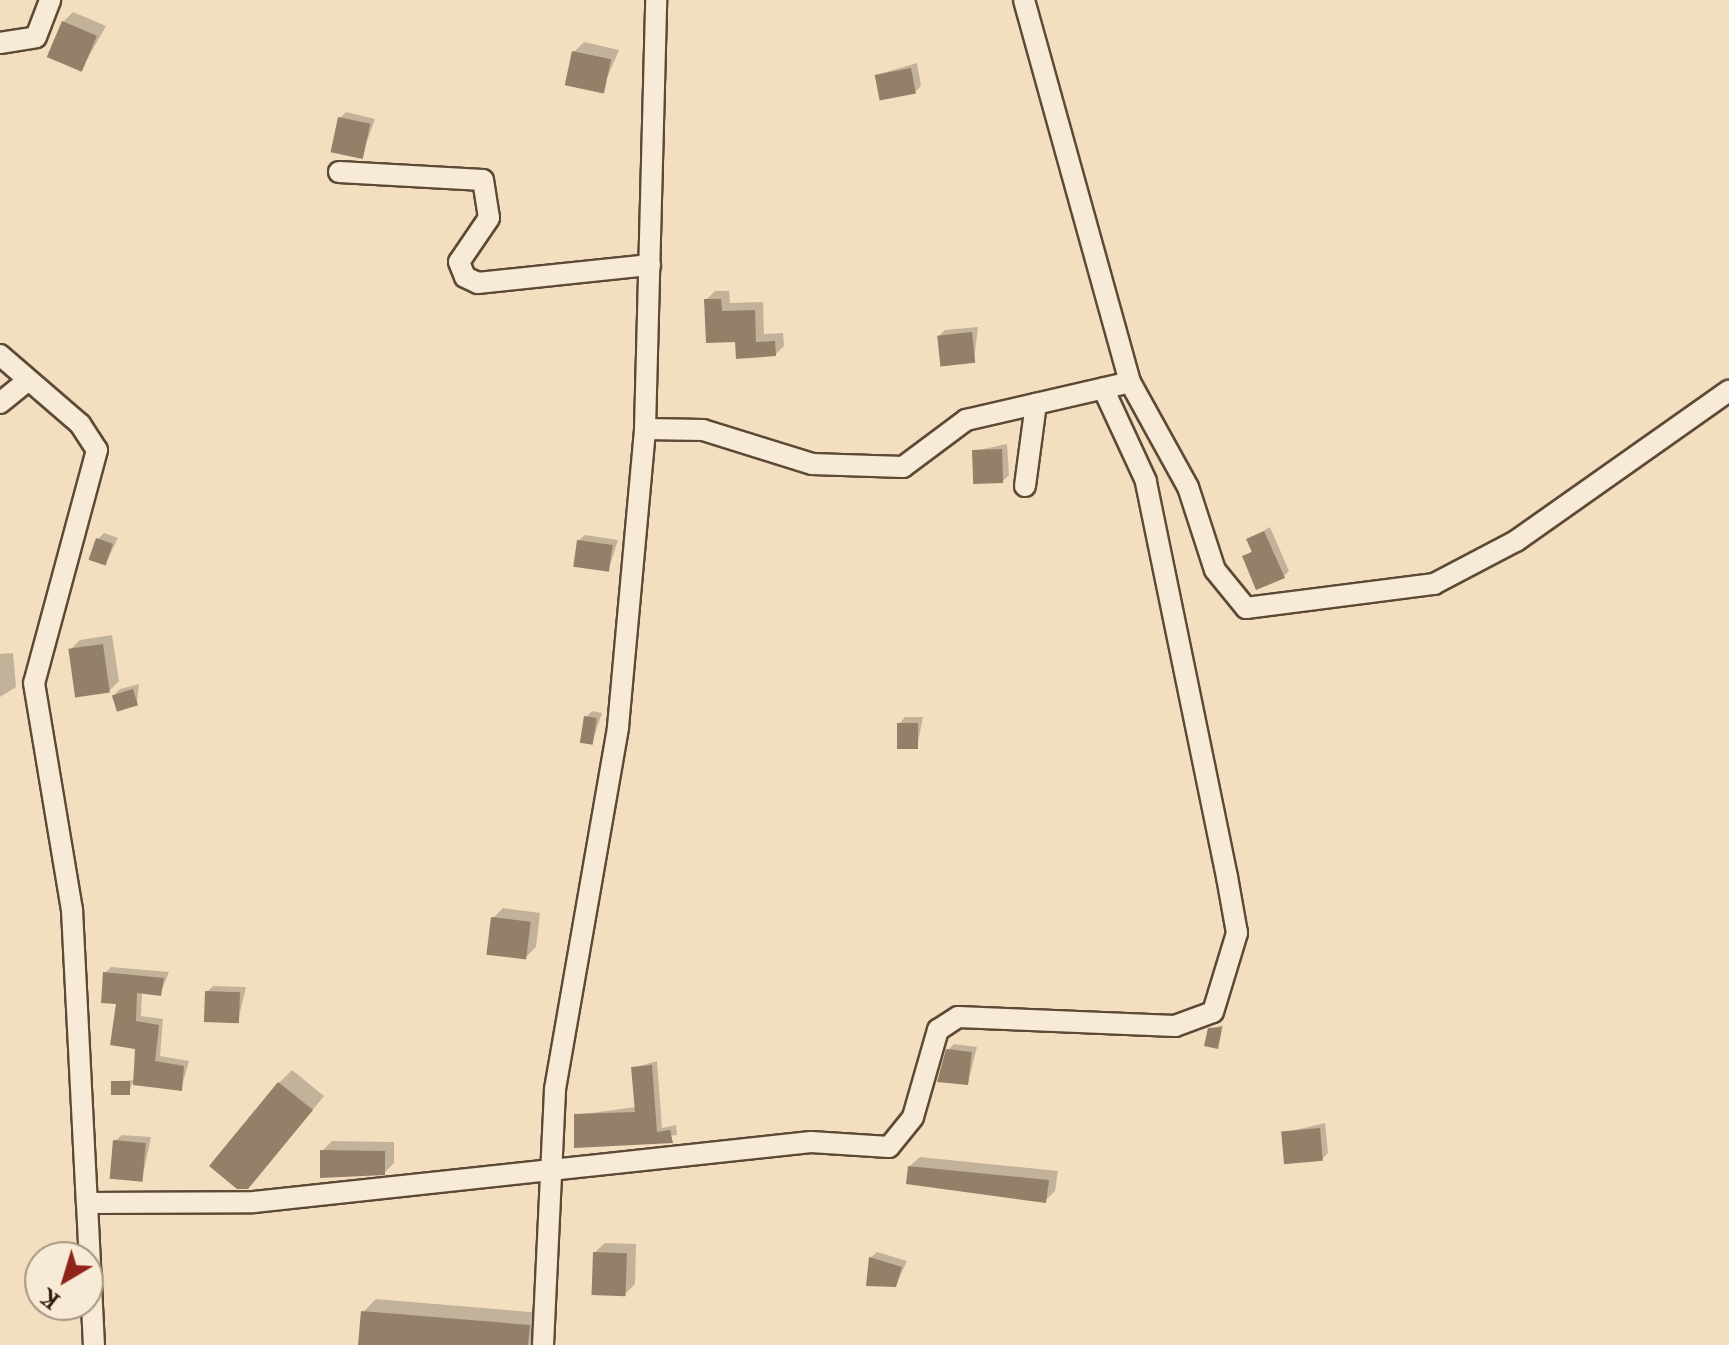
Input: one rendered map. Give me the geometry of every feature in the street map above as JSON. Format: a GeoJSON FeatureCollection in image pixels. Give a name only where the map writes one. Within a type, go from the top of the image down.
{"type":"FeatureCollection","features":[{"type":"Feature","properties":{"kind":"street"},"geometry":{"type":"LineString","coordinates":[[0,43],[36,37],[50,0]]}},
{"type":"Feature","properties":{"kind":"street"},"geometry":{"type":"LineString","coordinates":[[543,1345],[555,1089],[618,727],[645,429],[656,0]]}},
{"type":"Feature","properties":{"kind":"street"},"geometry":{"type":"LineString","coordinates":[[1024,0],[1130,382],[1188,487],[1215,570],[1246,608],[1434,584],[1516,541],[1729,391]]}},
{"type":"Feature","properties":{"kind":"street"},"geometry":{"type":"LineString","coordinates":[[339,172],[483,180],[489,218],[459,262],[465,277],[478,283],[650,265]]}},
{"type":"Feature","properties":{"kind":"street"},"geometry":{"type":"LineString","coordinates":[[0,355],[26,382],[80,424],[97,450],[34,683],[72,910],[94,1345]]}},
{"type":"Feature","properties":{"kind":"street"},"geometry":{"type":"LineString","coordinates":[[0,403],[26,382]]}},
{"type":"Feature","properties":{"kind":"street"},"geometry":{"type":"LineString","coordinates":[[645,429],[703,430],[812,464],[903,467],[966,420],[1130,382]]}},
{"type":"Feature","properties":{"kind":"street"},"geometry":{"type":"LineString","coordinates":[[87,1203],[254,1202],[811,1142],[889,1147],[913,1117],[938,1030],[958,1017],[1175,1026],[1213,1012],[1237,933],[1167,614],[1146,481],[1103,388]]}},
{"type":"Feature","properties":{"kind":"street"},"geometry":{"type":"LineString","coordinates":[[1025,486],[1036,404]]}},
{"type":"Feature","properties":{"kind":"building"},"geometry":{"type":"Polygon","coordinates":[[[62,21],[97,36],[82,72],[47,57],[62,21]]]}},
{"type":"Feature","properties":{"kind":"building"},"geometry":{"type":"Polygon","coordinates":[[[572,51],[611,59],[604,94],[565,85],[572,51]]]}},
{"type":"Feature","properties":{"kind":"building"},"geometry":{"type":"Polygon","coordinates":[[[911,68],[916,94],[880,101],[875,75],[911,68]]]}},
{"type":"Feature","properties":{"kind":"building"},"geometry":{"type":"Polygon","coordinates":[[[338,117],[370,124],[363,159],[331,152],[338,117]]]}},
{"type":"Feature","properties":{"kind":"building"},"geometry":{"type":"Polygon","coordinates":[[[704,299],[721,299],[722,311],[755,310],[756,342],[775,341],[776,356],[736,359],[735,342],[706,343],[704,299]]]}},
{"type":"Feature","properties":{"kind":"building"},"geometry":{"type":"Polygon","coordinates":[[[972,332],[975,363],[940,366],[937,336],[972,332]]]}},
{"type":"Feature","properties":{"kind":"building"},"geometry":{"type":"Polygon","coordinates":[[[1002,449],[1003,483],[973,484],[972,450],[1002,449]]]}},
{"type":"Feature","properties":{"kind":"building"},"geometry":{"type":"Polygon","coordinates":[[[1264,531],[1285,578],[1256,590],[1242,556],[1252,552],[1246,539],[1264,531]]]}},
{"type":"Feature","properties":{"kind":"building"},"geometry":{"type":"Polygon","coordinates":[[[96,538],[113,544],[106,566],[89,560],[96,538]]]}},
{"type":"Feature","properties":{"kind":"building"},"geometry":{"type":"Polygon","coordinates":[[[577,540],[613,545],[609,572],[573,567],[577,540]]]}},
{"type":"Feature","properties":{"kind":"building"},"geometry":{"type":"Polygon","coordinates":[[[103,644],[110,693],[75,697],[68,649],[103,644]]]}},
{"type":"Feature","properties":{"kind":"building"},"geometry":{"type":"Polygon","coordinates":[[[133,689],[138,705],[117,712],[112,695],[133,689]]]}},
{"type":"Feature","properties":{"kind":"building"},"geometry":{"type":"Polygon","coordinates":[[[584,716],[597,718],[593,745],[580,743],[584,716]]]}},
{"type":"Feature","properties":{"kind":"building"},"geometry":{"type":"Polygon","coordinates":[[[897,723],[918,723],[918,749],[897,749],[897,723]]]}},
{"type":"Feature","properties":{"kind":"building"},"geometry":{"type":"Polygon","coordinates":[[[491,917],[531,922],[526,960],[486,955],[491,917]]]}},
{"type":"Feature","properties":{"kind":"building"},"geometry":{"type":"Polygon","coordinates":[[[103,972],[164,978],[161,996],[137,993],[136,1021],[159,1025],[155,1061],[184,1066],[182,1091],[133,1085],[135,1049],[110,1045],[116,1004],[101,1003],[103,972]]]}},
{"type":"Feature","properties":{"kind":"building"},"geometry":{"type":"Polygon","coordinates":[[[205,991],[240,992],[239,1023],[204,1022],[205,991]]]}},
{"type":"Feature","properties":{"kind":"building"},"geometry":{"type":"Polygon","coordinates":[[[1222,1027],[1218,1049],[1204,1046],[1208,1028],[1222,1027]]]}},
{"type":"Feature","properties":{"kind":"building"},"geometry":{"type":"Polygon","coordinates":[[[946,1049],[972,1052],[968,1085],[937,1082],[946,1049]]]}},
{"type":"Feature","properties":{"kind":"building"},"geometry":{"type":"Polygon","coordinates":[[[652,1065],[657,1132],[670,1130],[673,1143],[574,1148],[574,1114],[635,1112],[631,1067],[652,1065]]]}},
{"type":"Feature","properties":{"kind":"building"},"geometry":{"type":"Polygon","coordinates":[[[111,1081],[130,1081],[130,1095],[111,1095],[111,1081]]]}},
{"type":"Feature","properties":{"kind":"building"},"geometry":{"type":"Polygon","coordinates":[[[278,1082],[313,1110],[248,1189],[237,1189],[209,1166],[278,1082]]]}},
{"type":"Feature","properties":{"kind":"building"},"geometry":{"type":"Polygon","coordinates":[[[1320,1128],[1323,1161],[1284,1164],[1281,1131],[1320,1128]]]}},
{"type":"Feature","properties":{"kind":"building"},"geometry":{"type":"Polygon","coordinates":[[[113,1140],[146,1143],[142,1182],[110,1179],[113,1140]]]}},
{"type":"Feature","properties":{"kind":"building"},"geometry":{"type":"Polygon","coordinates":[[[320,1150],[385,1151],[385,1175],[320,1178],[320,1150]]]}},
{"type":"Feature","properties":{"kind":"building"},"geometry":{"type":"Polygon","coordinates":[[[908,1166],[1049,1180],[1046,1203],[906,1184],[908,1166]]]}},
{"type":"Feature","properties":{"kind":"building"},"geometry":{"type":"Polygon","coordinates":[[[593,1252],[627,1253],[625,1296],[591,1295],[593,1252]]]}},
{"type":"Feature","properties":{"kind":"building"},"geometry":{"type":"Polygon","coordinates":[[[869,1257],[902,1267],[896,1287],[866,1286],[869,1257]]]}},
{"type":"Feature","properties":{"kind":"building"},"geometry":{"type":"Polygon","coordinates":[[[361,1311],[530,1325],[528,1345],[358,1345],[361,1311]]]}}]}
